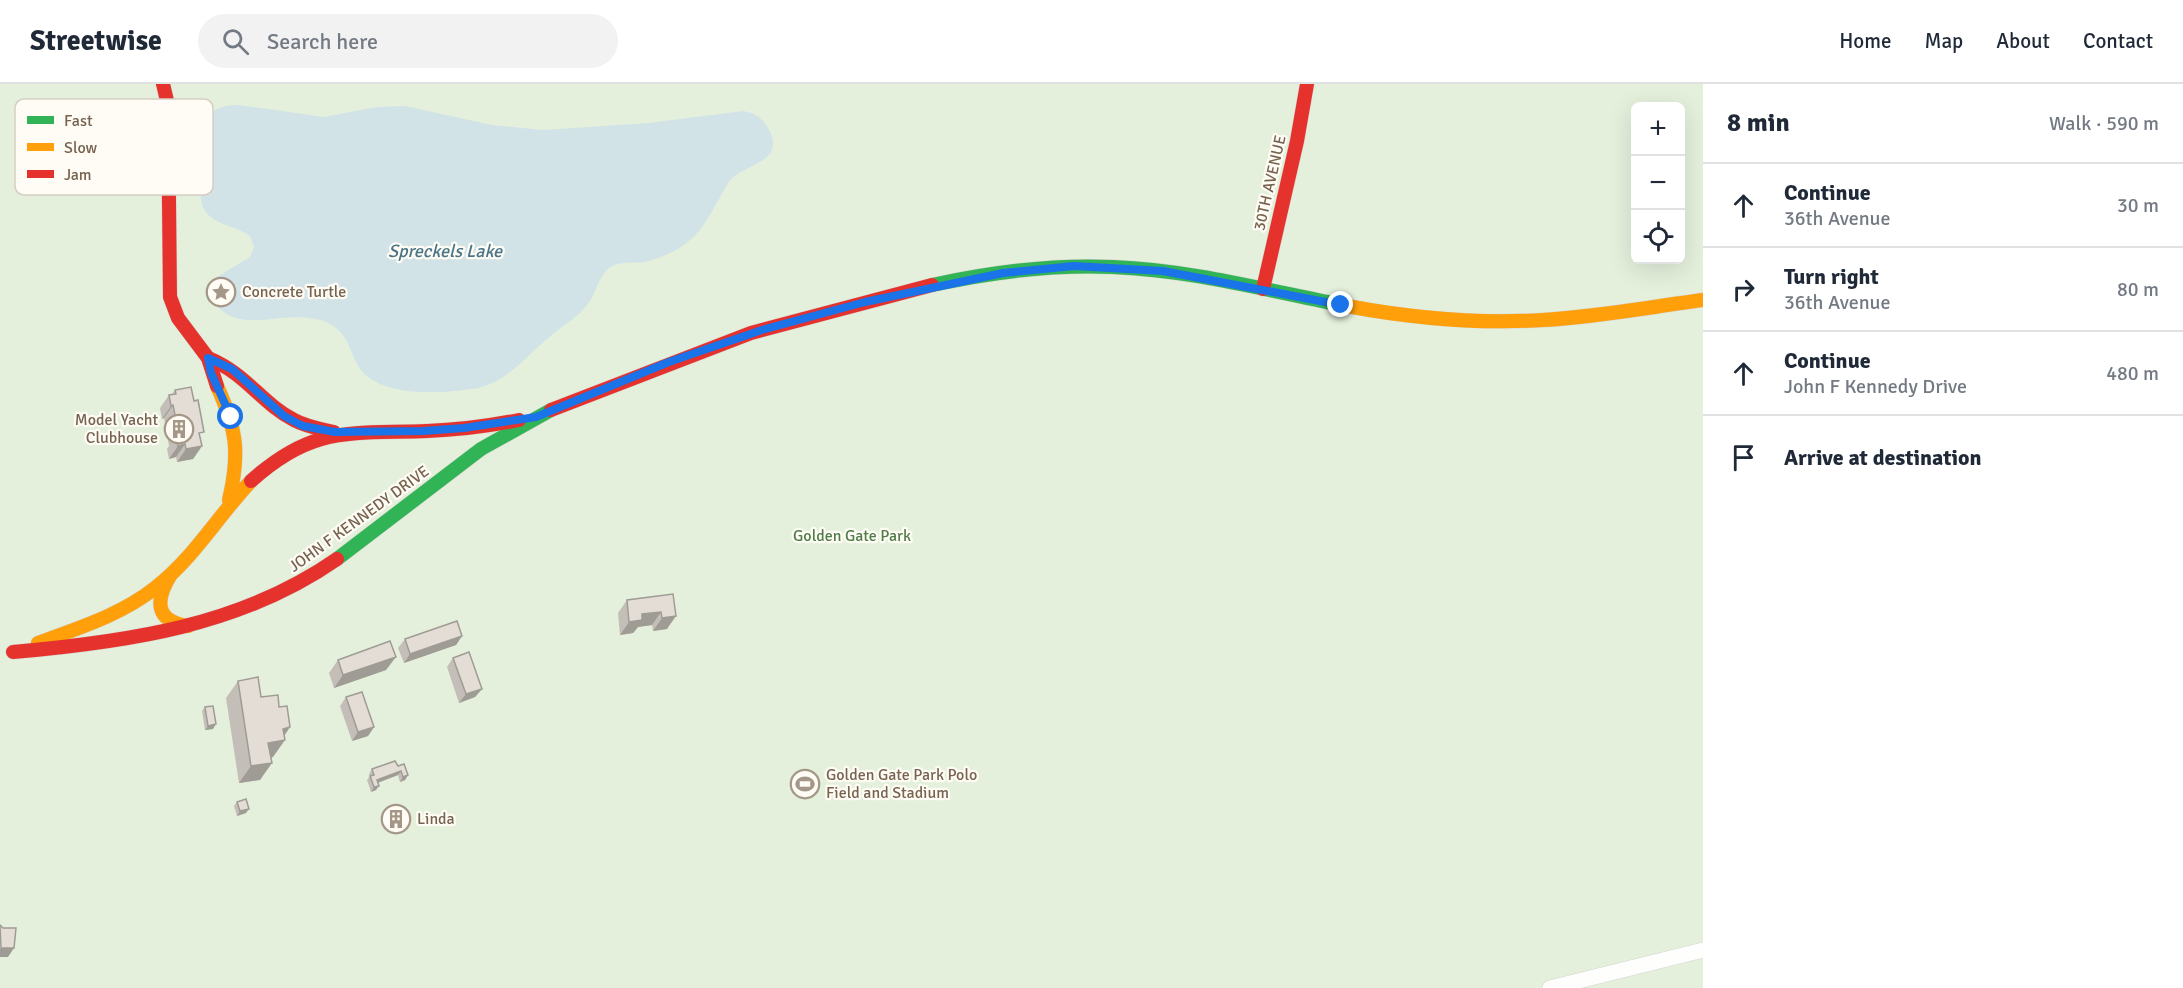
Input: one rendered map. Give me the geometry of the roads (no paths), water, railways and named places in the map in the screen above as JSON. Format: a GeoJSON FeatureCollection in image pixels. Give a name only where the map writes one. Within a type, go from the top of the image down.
{"type":"FeatureCollection","features":[{"type":"Feature","properties":{"kind":"street"},"geometry":{"type":"LineString","coordinates":[[163,84],[167,99]]}},
{"type":"Feature","properties":{"kind":"street","name":"30TH AVENUE"},"geometry":{"type":"LineString","coordinates":[[1263,289],[1307,84]]}},
{"type":"Feature","properties":{"kind":"street"},"geometry":{"type":"LineString","coordinates":[[169,195],[170,297],[178,318],[208,358],[211,373],[227,404],[236,445],[236,475],[226,507]]}},
{"type":"Feature","properties":{"kind":"street","name":"JOHN F KENNEDY DRIVE"},"geometry":{"type":"LineString","coordinates":[[6,654],[74,647],[189,626],[247,608],[300,583],[477,452],[536,417],[669,362],[762,330],[830,310],[983,277],[1056,266],[1107,266],[1163,271],[1375,311],[1440,318],[1508,321],[1578,317],[1703,300]]}},
{"type":"Feature","properties":{"kind":"street"},"geometry":{"type":"LineString","coordinates":[[208,358],[232,369],[284,416],[303,426],[335,432],[358,432]]}},
{"type":"Feature","properties":{"kind":"street","name":"JOHN F KENNEDY DRIVE"},"geometry":{"type":"LineString","coordinates":[[6,654],[114,613],[142,597],[171,574],[249,482],[289,452],[322,437],[358,432],[444,430],[536,417]]}},
{"type":"Feature","properties":{"kind":"street"},"geometry":{"type":"LineString","coordinates":[[171,574],[160,596],[161,610],[171,622],[189,626]]}},
{"type":"Feature","properties":{"kind":"street"},"geometry":{"type":"LineString","coordinates":[[1550,988],[1703,950]]}},
{"type":"Feature","properties":{"kind":"water","name":"Spreckels Lake"},"geometry":{"type":"Polygon","coordinates":[[[239,105],[324,117],[376,107],[405,106],[492,125],[543,130],[648,123],[743,111],[761,119],[766,124],[773,140],[768,156],[736,175],[729,182],[697,234],[681,247],[656,259],[612,266],[602,277],[584,309],[505,376],[473,389],[419,392],[391,388],[364,374],[343,335],[326,322],[305,318],[245,320],[229,316],[217,306],[210,291],[212,280],[250,257],[254,247],[250,236],[209,216],[201,202],[200,195],[213,195],[213,112],[225,106],[239,105]]]}},
{"type":"Feature","properties":{"kind":"place","name":"Concrete Turtle"},"geometry":{"type":"Point","coordinates":[221,292]}},
{"type":"Feature","properties":{"kind":"place","name":"Model Yacht Clubhouse"},"geometry":{"type":"Point","coordinates":[179,429]}},
{"type":"Feature","properties":{"kind":"place","name":"Golden Gate Park Polo Field and Stadium"},"geometry":{"type":"Point","coordinates":[805,784]}},
{"type":"Feature","properties":{"kind":"place","name":"Linda"},"geometry":{"type":"Point","coordinates":[396,819]}},
{"type":"Feature","properties":{"kind":"park label","name":"Golden Gate Park"},"geometry":{"type":"Point","coordinates":[852,536]}}]}
